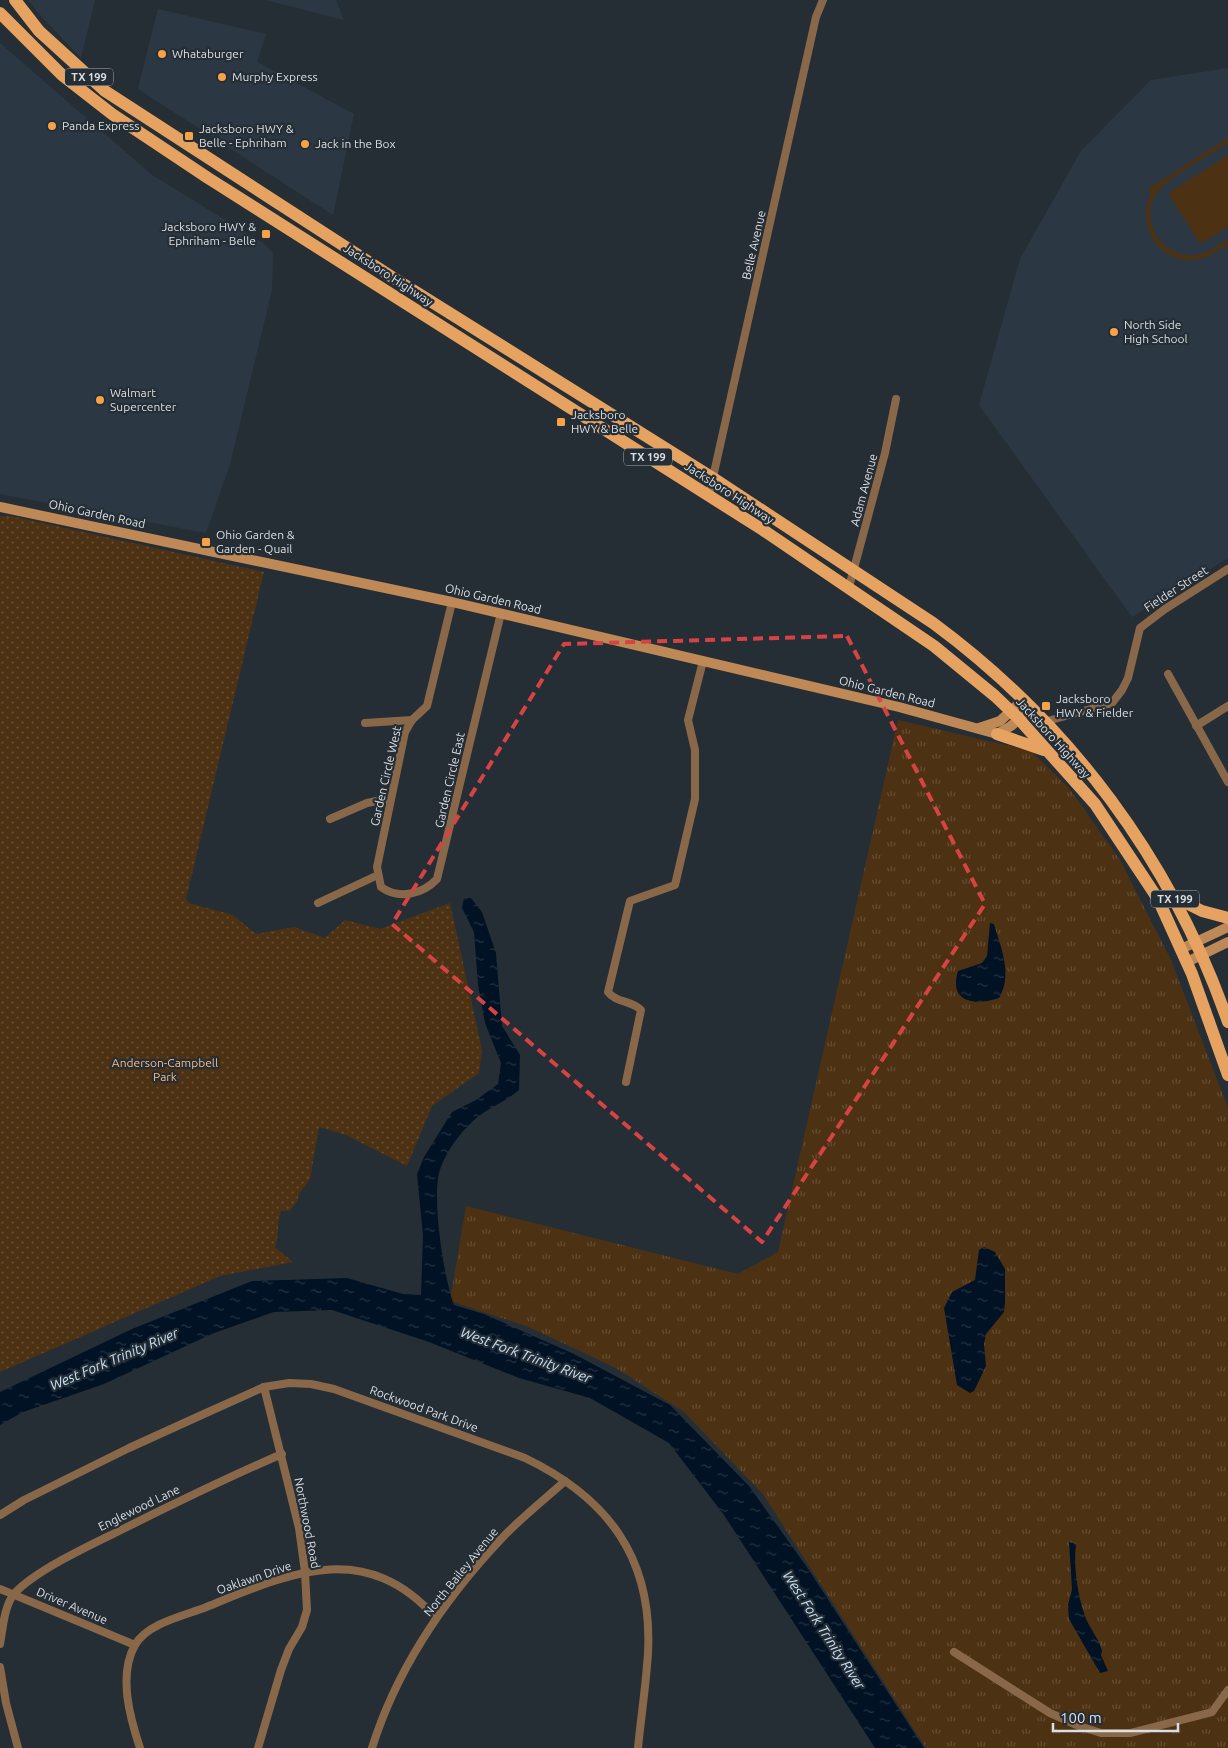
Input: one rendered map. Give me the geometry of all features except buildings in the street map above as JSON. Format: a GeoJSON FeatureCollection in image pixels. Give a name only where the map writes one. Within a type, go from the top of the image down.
{"type":"FeatureCollection","features":[{"type":"Feature","properties":{"kind":"main road","name":"Jacksboro Highway"},"geometry":{"type":"LineString","coordinates":[[16,2],[40,31],[105,91],[533,366],[713,478],[933,623],[966,647],[1044,722],[1089,772],[1138,836],[1174,897],[1203,954],[1228,1022]]}},
{"type":"Feature","properties":{"kind":"main road"},"geometry":{"type":"LineString","coordinates":[[0,13],[16,2]]}},
{"type":"Feature","properties":{"kind":"main road","name":"Jacksboro Highway"},"geometry":{"type":"LineString","coordinates":[[0,13],[34,50],[84,94],[218,185],[709,495],[849,587],[934,646],[1015,715],[1095,804],[1126,848],[1158,899],[1188,962],[1228,1075]]}},
{"type":"Feature","properties":{"kind":"main road"},"geometry":{"type":"LineString","coordinates":[[218,185],[228,171]]}},
{"type":"Feature","properties":{"kind":"main road"},"geometry":{"type":"LineString","coordinates":[[524,379],[533,366]]}},
{"type":"Feature","properties":{"kind":"main road"},"geometry":{"type":"LineString","coordinates":[[997,734],[1049,752]]}},
{"type":"Feature","properties":{"kind":"main road"},"geometry":{"type":"LineString","coordinates":[[1174,897],[1202,912],[1228,918]]}},
{"type":"Feature","properties":{"kind":"street","name":"Belle Avenue"},"geometry":{"type":"LineString","coordinates":[[709,495],[816,17],[823,0]]}},
{"type":"Feature","properties":{"kind":"street","name":"Adam Avenue"},"geometry":{"type":"LineString","coordinates":[[849,587],[885,454],[896,398]]}},
{"type":"Feature","properties":{"kind":"street","name":"Ohio Garden Road"},"geometry":{"type":"LineString","coordinates":[[0,508],[501,613],[899,707],[997,734]]}},
{"type":"Feature","properties":{"kind":"street","name":"Fielder Street"},"geometry":{"type":"LineString","coordinates":[[1044,722],[1112,702],[1122,690],[1128,678],[1140,628],[1165,609],[1228,569]]}},
{"type":"Feature","properties":{"kind":"street","name":"Garden Circle West"},"geometry":{"type":"LineString","coordinates":[[378,876],[377,867],[405,732],[412,720],[427,706],[452,602]]}},
{"type":"Feature","properties":{"kind":"street","name":"Garden Circle East"},"geometry":{"type":"LineString","coordinates":[[378,876],[382,887],[398,895],[421,892],[437,879],[501,613]]}},
{"type":"Feature","properties":{"kind":"street"},"geometry":{"type":"LineString","coordinates":[[626,1082],[640,1010],[634,1003],[612,997],[608,992],[630,901],[675,884],[695,799],[695,750],[688,720],[703,661]]}},
{"type":"Feature","properties":{"kind":"street"},"geometry":{"type":"LineString","coordinates":[[1168,674],[1228,782]]}},
{"type":"Feature","properties":{"kind":"street"},"geometry":{"type":"LineString","coordinates":[[997,734],[1027,704]]}},
{"type":"Feature","properties":{"kind":"street"},"geometry":{"type":"LineString","coordinates":[[1196,726],[1228,706]]}},
{"type":"Feature","properties":{"kind":"street"},"geometry":{"type":"LineString","coordinates":[[978,728],[1000,722],[1015,715]]}},
{"type":"Feature","properties":{"kind":"street"},"geometry":{"type":"LineString","coordinates":[[365,723],[412,720]]}},
{"type":"Feature","properties":{"kind":"street"},"geometry":{"type":"LineString","coordinates":[[330,820],[367,803],[391,798]]}},
{"type":"Feature","properties":{"kind":"street"},"geometry":{"type":"LineString","coordinates":[[318,903],[378,876]]}},
{"type":"Feature","properties":{"kind":"street"},"geometry":{"type":"LineString","coordinates":[[1181,949],[1228,928]]}},
{"type":"Feature","properties":{"kind":"street"},"geometry":{"type":"LineString","coordinates":[[1188,962],[1228,942]]}},
{"type":"Feature","properties":{"kind":"street","name":"Rockwood Park Drive"},"geometry":{"type":"LineString","coordinates":[[0,1515],[24,1500],[129,1448],[264,1387],[289,1383],[311,1384],[334,1389],[525,1458],[548,1469],[565,1481],[609,1518],[624,1539],[634,1561],[647,1619],[648,1652],[638,1748]]}},
{"type":"Feature","properties":{"kind":"street","name":"Northwood Road"},"geometry":{"type":"LineString","coordinates":[[258,1748],[288,1649],[302,1627],[307,1610],[305,1572],[299,1528],[264,1387]]}},
{"type":"Feature","properties":{"kind":"street","name":"Englewood Lane"},"geometry":{"type":"LineString","coordinates":[[13,1594],[78,1551],[220,1480],[282,1454]]}},
{"type":"Feature","properties":{"kind":"street","name":"North Bailey Avenue"},"geometry":{"type":"LineString","coordinates":[[372,1748],[400,1679],[436,1618],[504,1536],[565,1481]]}},
{"type":"Feature","properties":{"kind":"street","name":"Oaklawn Drive"},"geometry":{"type":"LineString","coordinates":[[135,1645],[140,1638],[157,1627],[265,1583],[305,1572],[334,1568],[373,1574],[396,1585],[424,1605],[436,1618]]}},
{"type":"Feature","properties":{"kind":"street","name":"Driver Avenue"},"geometry":{"type":"LineString","coordinates":[[0,1589],[135,1645]]}},
{"type":"Feature","properties":{"kind":"street"},"geometry":{"type":"LineString","coordinates":[[0,1644],[5,1616],[13,1594]]}},
{"type":"Feature","properties":{"kind":"street"},"geometry":{"type":"LineString","coordinates":[[135,1645],[130,1655],[127,1682],[128,1712],[140,1748]]}},
{"type":"Feature","properties":{"kind":"street"},"geometry":{"type":"LineString","coordinates":[[954,1652],[1050,1713],[1102,1733],[1130,1733],[1212,1712],[1228,1690]]}},
{"type":"Feature","properties":{"kind":"street"},"geometry":{"type":"LineString","coordinates":[[0,1667],[6,1703],[18,1748]]}},
{"type":"Feature","properties":{"kind":"highlighted area"},"geometry":{"type":"Polygon","coordinates":[[[847,636],[985,904],[762,1242],[392,924],[564,644],[847,636]]]}},
{"type":"Feature","properties":{"kind":"shaded area"},"geometry":{"type":"Polygon","coordinates":[[[28,0],[95,0],[81,58],[42,17],[28,0]]]}},
{"type":"Feature","properties":{"kind":"shaded area"},"geometry":{"type":"Polygon","coordinates":[[[266,0],[336,0],[344,20],[266,0]]]}},
{"type":"Feature","properties":{"kind":"shaded area"},"geometry":{"type":"Polygon","coordinates":[[[158,9],[266,34],[257,62],[354,114],[333,215],[138,89],[158,9]]]}},
{"type":"Feature","properties":{"kind":"shaded area"},"geometry":{"type":"Polygon","coordinates":[[[0,43],[152,175],[263,243],[273,253],[272,290],[230,464],[206,533],[0,494],[0,43]]]}},
{"type":"Feature","properties":{"kind":"shaded area","name":"North Side High School"},"geometry":{"type":"Polygon","coordinates":[[[1228,68],[1228,558],[1132,617],[979,405],[1020,259],[1081,151],[1151,80],[1228,68]]]}},
{"type":"Feature","properties":{"kind":"green space"},"geometry":{"type":"Polygon","coordinates":[[[1228,138],[1228,143],[1162,187],[1151,204],[1150,215],[1152,226],[1157,236],[1172,251],[1194,255],[1212,249],[1228,239],[1228,244],[1212,254],[1193,260],[1180,259],[1169,255],[1153,239],[1148,228],[1146,217],[1147,205],[1151,193],[1148,189],[1228,138]]]}},
{"type":"Feature","properties":{"kind":"green space"},"geometry":{"type":"Polygon","coordinates":[[[1228,155],[1228,227],[1200,244],[1168,193],[1228,155]]]}},
{"type":"Feature","properties":{"kind":"green space","name":"Anderson-Campbell Park"},"geometry":{"type":"Polygon","coordinates":[[[0,516],[11,516],[264,572],[186,899],[189,903],[233,915],[256,934],[294,927],[325,938],[345,920],[380,929],[450,903],[482,1050],[479,1073],[432,1106],[407,1166],[346,1135],[319,1127],[310,1179],[299,1194],[297,1202],[289,1211],[281,1211],[279,1220],[275,1247],[293,1262],[220,1276],[0,1372],[0,516]]]}},
{"type":"Feature","properties":{"kind":"green space"},"geometry":{"type":"Polygon","coordinates":[[[898,720],[1031,751],[1069,788],[1120,860],[1171,960],[1228,1108],[1228,1748],[926,1748],[763,1494],[684,1412],[616,1368],[529,1327],[450,1301],[466,1206],[738,1274],[778,1252],[898,720]]]}},
{"type":"Feature","properties":{"kind":"water","name":"West Fork Trinity River"},"geometry":{"type":"Polygon","coordinates":[[[464,898],[471,898],[482,912],[496,953],[502,1026],[520,1055],[519,1090],[480,1115],[469,1125],[451,1147],[439,1173],[437,1202],[440,1239],[446,1277],[454,1305],[484,1314],[574,1354],[670,1405],[749,1486],[811,1573],[924,1748],[875,1748],[724,1515],[669,1443],[590,1398],[519,1378],[429,1342],[332,1310],[274,1312],[214,1333],[104,1384],[23,1412],[0,1425],[0,1392],[132,1329],[252,1281],[347,1278],[403,1294],[421,1295],[423,1235],[417,1174],[424,1157],[452,1112],[476,1100],[498,1084],[501,1063],[485,1023],[478,985],[474,932],[462,908],[464,898]]]}},
{"type":"Feature","properties":{"kind":"water"},"geometry":{"type":"Polygon","coordinates":[[[990,923],[994,924],[1004,961],[1005,980],[1003,989],[999,998],[981,1002],[966,1000],[957,990],[958,971],[982,963],[987,956],[990,923]]]}},
{"type":"Feature","properties":{"kind":"water"},"geometry":{"type":"Polygon","coordinates":[[[984,1247],[995,1252],[1005,1269],[1005,1302],[1004,1312],[986,1334],[984,1344],[986,1366],[974,1391],[970,1393],[957,1385],[944,1308],[952,1292],[975,1280],[979,1250],[984,1247]]]}},
{"type":"Feature","properties":{"kind":"water"},"geometry":{"type":"Polygon","coordinates":[[[1069,1542],[1076,1544],[1076,1572],[1083,1610],[1101,1647],[1101,1655],[1108,1671],[1100,1673],[1069,1619],[1068,1605],[1072,1589],[1069,1542]]]}},
{"type":"Feature","properties":{"kind":"place","name":"Whataburger"},"geometry":{"type":"Point","coordinates":[162,54]}},
{"type":"Feature","properties":{"kind":"place","name":"Murphy Express"},"geometry":{"type":"Point","coordinates":[222,77]}},
{"type":"Feature","properties":{"kind":"place","name":"Panda Express"},"geometry":{"type":"Point","coordinates":[52,126]}},
{"type":"Feature","properties":{"kind":"place","name":"Jacksboro HWY & Belle - Ephriham"},"geometry":{"type":"Point","coordinates":[189,136]}},
{"type":"Feature","properties":{"kind":"place","name":"Jack in the Box"},"geometry":{"type":"Point","coordinates":[305,144]}},
{"type":"Feature","properties":{"kind":"place","name":"Jacksboro HWY & Ephriham - Belle"},"geometry":{"type":"Point","coordinates":[266,234]}},
{"type":"Feature","properties":{"kind":"place","name":"North Side High School"},"geometry":{"type":"Point","coordinates":[1114,332]}},
{"type":"Feature","properties":{"kind":"place","name":"Walmart Supercenter"},"geometry":{"type":"Point","coordinates":[100,400]}},
{"type":"Feature","properties":{"kind":"place","name":"Jacksboro HWY & Belle"},"geometry":{"type":"Point","coordinates":[561,422]}},
{"type":"Feature","properties":{"kind":"place","name":"Ohio Garden & Garden - Quail"},"geometry":{"type":"Point","coordinates":[206,542]}},
{"type":"Feature","properties":{"kind":"place","name":"Jacksboro HWY & Fielder"},"geometry":{"type":"Point","coordinates":[1046,706]}}]}
